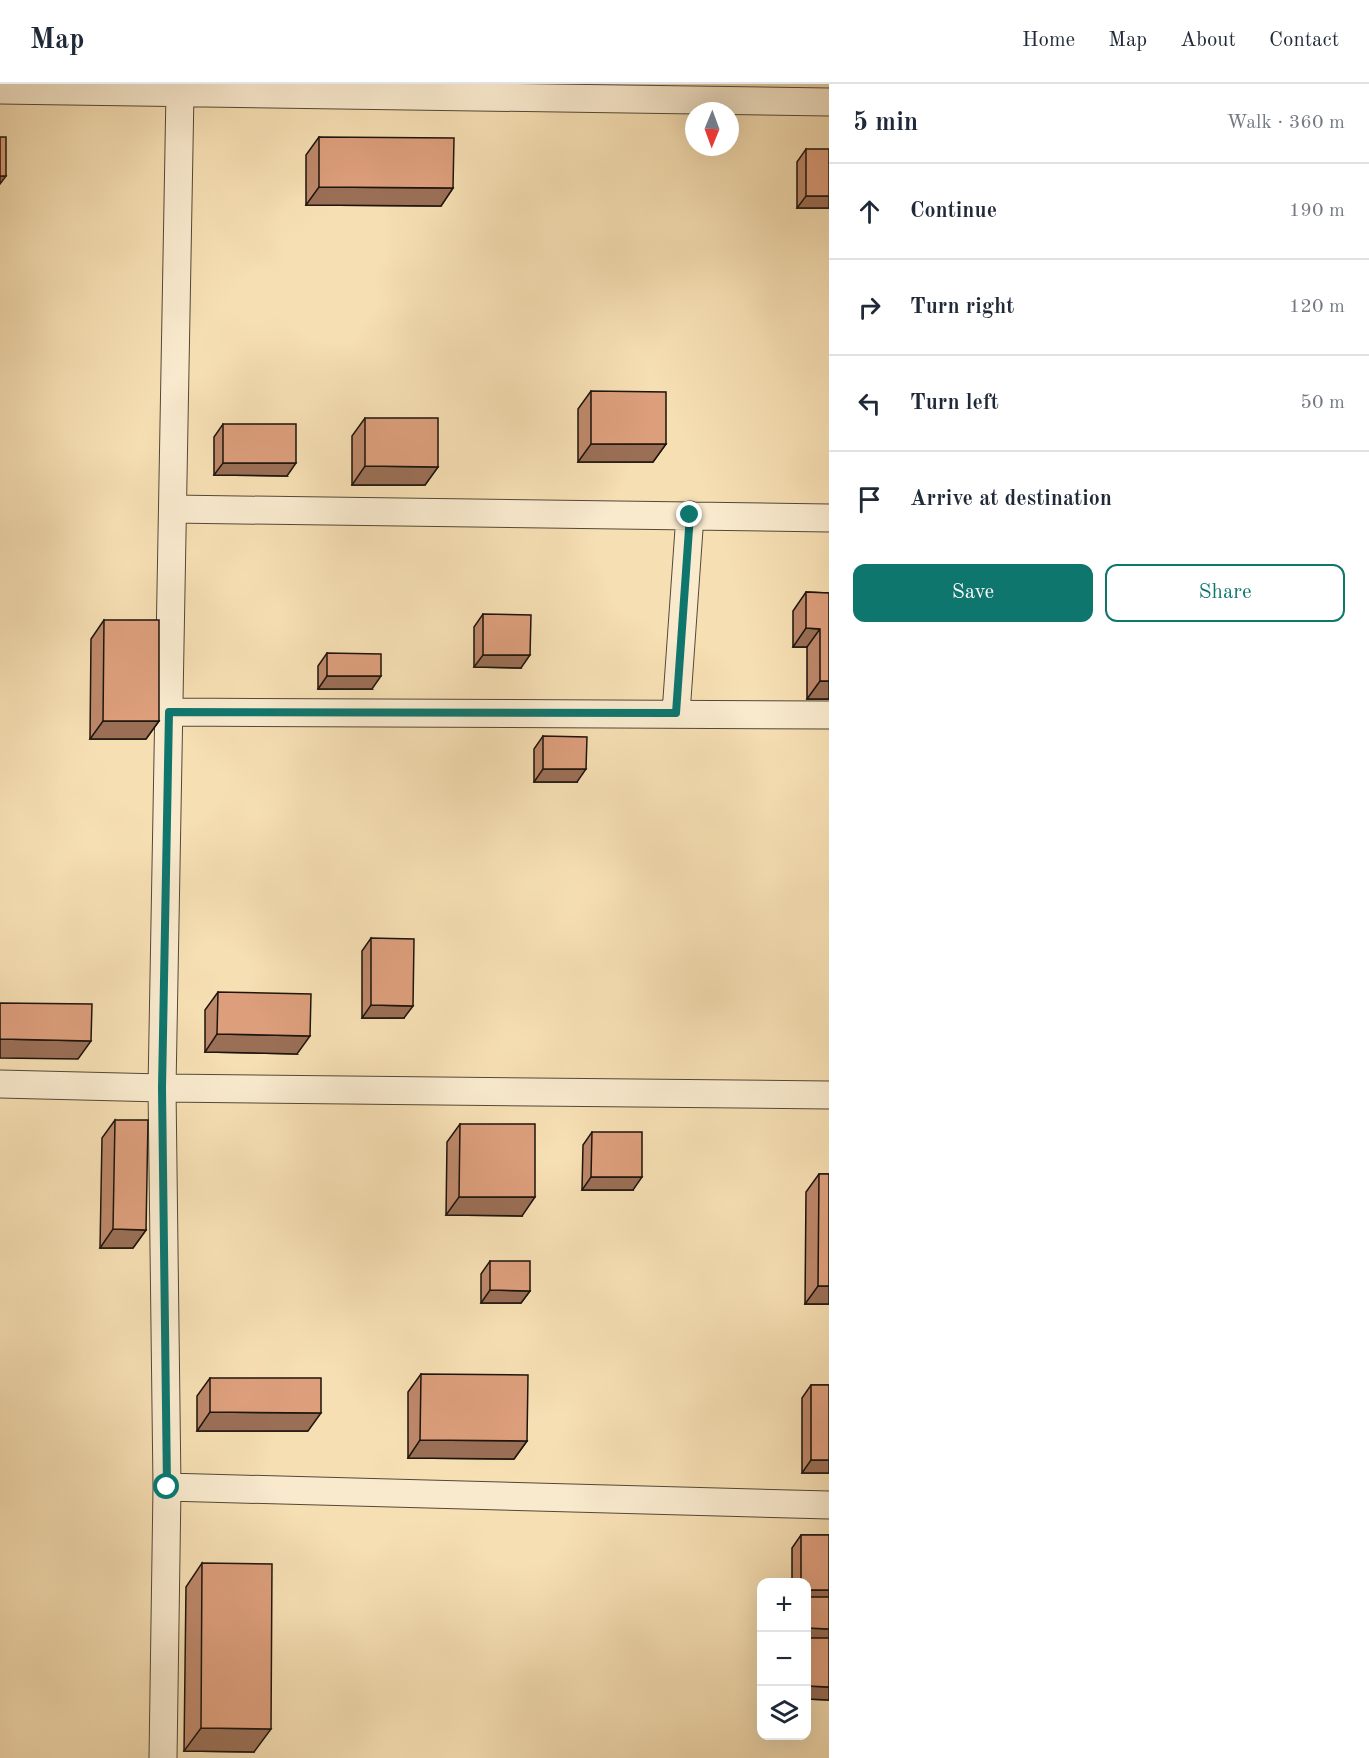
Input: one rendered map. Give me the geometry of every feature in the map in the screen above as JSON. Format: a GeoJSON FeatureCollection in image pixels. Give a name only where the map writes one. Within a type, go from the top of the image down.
{"type":"FeatureCollection","features":[{"type":"Feature","properties":{"kind":"street"},"geometry":{"type":"LineString","coordinates":[[0,90],[829,102]]}},
{"type":"Feature","properties":{"kind":"street"},"geometry":{"type":"LineString","coordinates":[[163,1758],[167,1487],[162,1088],[180,92]]}},
{"type":"Feature","properties":{"kind":"street"},"geometry":{"type":"LineString","coordinates":[[173,509],[829,518]]}},
{"type":"Feature","properties":{"kind":"street"},"geometry":{"type":"LineString","coordinates":[[676,713],[690,515]]}},
{"type":"Feature","properties":{"kind":"street"},"geometry":{"type":"LineString","coordinates":[[169,712],[829,715]]}},
{"type":"Feature","properties":{"kind":"street"},"geometry":{"type":"LineString","coordinates":[[0,1084],[162,1088],[829,1095]]}},
{"type":"Feature","properties":{"kind":"street"},"geometry":{"type":"LineString","coordinates":[[167,1487],[829,1505]]}},
{"type":"Feature","properties":{"kind":"building"},"geometry":{"type":"Polygon","coordinates":[[[0,137],[6,137],[6,176],[0,176],[0,137]]]}},
{"type":"Feature","properties":{"kind":"building"},"geometry":{"type":"Polygon","coordinates":[[[319,137],[454,138],[453,188],[319,187],[319,137]]]}},
{"type":"Feature","properties":{"kind":"building"},"geometry":{"type":"Polygon","coordinates":[[[806,149],[829,149],[829,196],[806,196],[806,149]]]}},
{"type":"Feature","properties":{"kind":"building"},"geometry":{"type":"Polygon","coordinates":[[[591,391],[666,392],[666,444],[591,444],[591,391]]]}},
{"type":"Feature","properties":{"kind":"building"},"geometry":{"type":"Polygon","coordinates":[[[365,418],[438,418],[438,467],[365,466],[365,418]]]}},
{"type":"Feature","properties":{"kind":"building"},"geometry":{"type":"Polygon","coordinates":[[[223,424],[296,424],[296,463],[223,463],[223,424]]]}},
{"type":"Feature","properties":{"kind":"building"},"geometry":{"type":"Polygon","coordinates":[[[806,592],[829,593],[829,681],[820,681],[820,629],[806,628],[806,592]]]}},
{"type":"Feature","properties":{"kind":"building"},"geometry":{"type":"Polygon","coordinates":[[[483,614],[531,615],[530,655],[483,655],[483,614]]]}},
{"type":"Feature","properties":{"kind":"building"},"geometry":{"type":"Polygon","coordinates":[[[104,620],[159,620],[159,721],[103,721],[104,620]]]}},
{"type":"Feature","properties":{"kind":"building"},"geometry":{"type":"Polygon","coordinates":[[[327,653],[381,654],[381,676],[327,676],[327,653]]]}},
{"type":"Feature","properties":{"kind":"building"},"geometry":{"type":"Polygon","coordinates":[[[543,736],[587,737],[586,769],[543,769],[543,736]]]}},
{"type":"Feature","properties":{"kind":"building"},"geometry":{"type":"Polygon","coordinates":[[[371,938],[414,939],[413,1006],[371,1005],[371,938]]]}},
{"type":"Feature","properties":{"kind":"building"},"geometry":{"type":"Polygon","coordinates":[[[218,992],[311,994],[310,1036],[217,1034],[218,992]]]}},
{"type":"Feature","properties":{"kind":"building"},"geometry":{"type":"Polygon","coordinates":[[[0,1003],[92,1004],[91,1041],[0,1039],[0,1003]]]}},
{"type":"Feature","properties":{"kind":"building"},"geometry":{"type":"Polygon","coordinates":[[[115,1120],[148,1120],[146,1230],[113,1229],[115,1120]]]}},
{"type":"Feature","properties":{"kind":"building"},"geometry":{"type":"Polygon","coordinates":[[[460,1124],[535,1124],[535,1197],[459,1197],[460,1124]]]}},
{"type":"Feature","properties":{"kind":"building"},"geometry":{"type":"Polygon","coordinates":[[[592,1132],[642,1132],[642,1177],[591,1177],[592,1132]]]}},
{"type":"Feature","properties":{"kind":"building"},"geometry":{"type":"Polygon","coordinates":[[[819,1174],[829,1174],[829,1286],[818,1286],[819,1174]]]}},
{"type":"Feature","properties":{"kind":"building"},"geometry":{"type":"Polygon","coordinates":[[[490,1261],[530,1261],[530,1291],[490,1290],[490,1261]]]}},
{"type":"Feature","properties":{"kind":"building"},"geometry":{"type":"Polygon","coordinates":[[[421,1374],[528,1375],[527,1441],[420,1440],[421,1374]]]}},
{"type":"Feature","properties":{"kind":"building"},"geometry":{"type":"Polygon","coordinates":[[[210,1378],[321,1378],[321,1413],[210,1412],[210,1378]]]}},
{"type":"Feature","properties":{"kind":"building"},"geometry":{"type":"Polygon","coordinates":[[[811,1385],[829,1385],[829,1460],[811,1460],[811,1385]]]}},
{"type":"Feature","properties":{"kind":"building"},"geometry":{"type":"Polygon","coordinates":[[[801,1535],[829,1535],[829,1590],[811,1590],[811,1578],[801,1578],[801,1535]]]}},
{"type":"Feature","properties":{"kind":"building"},"geometry":{"type":"Polygon","coordinates":[[[202,1563],[272,1564],[271,1729],[201,1728],[202,1563]]]}},
{"type":"Feature","properties":{"kind":"building"},"geometry":{"type":"Polygon","coordinates":[[[811,1597],[829,1597],[829,1629],[811,1628],[811,1597]]]}},
{"type":"Feature","properties":{"kind":"building"},"geometry":{"type":"Polygon","coordinates":[[[811,1638],[829,1638],[829,1687],[811,1686],[811,1638]]]}},
{"type":"Feature","properties":{"kind":"route"},"geometry":{"type":"LineString","coordinates":[[167,1487],[162,1088],[169,712],[676,713],[690,515]]}}]}
